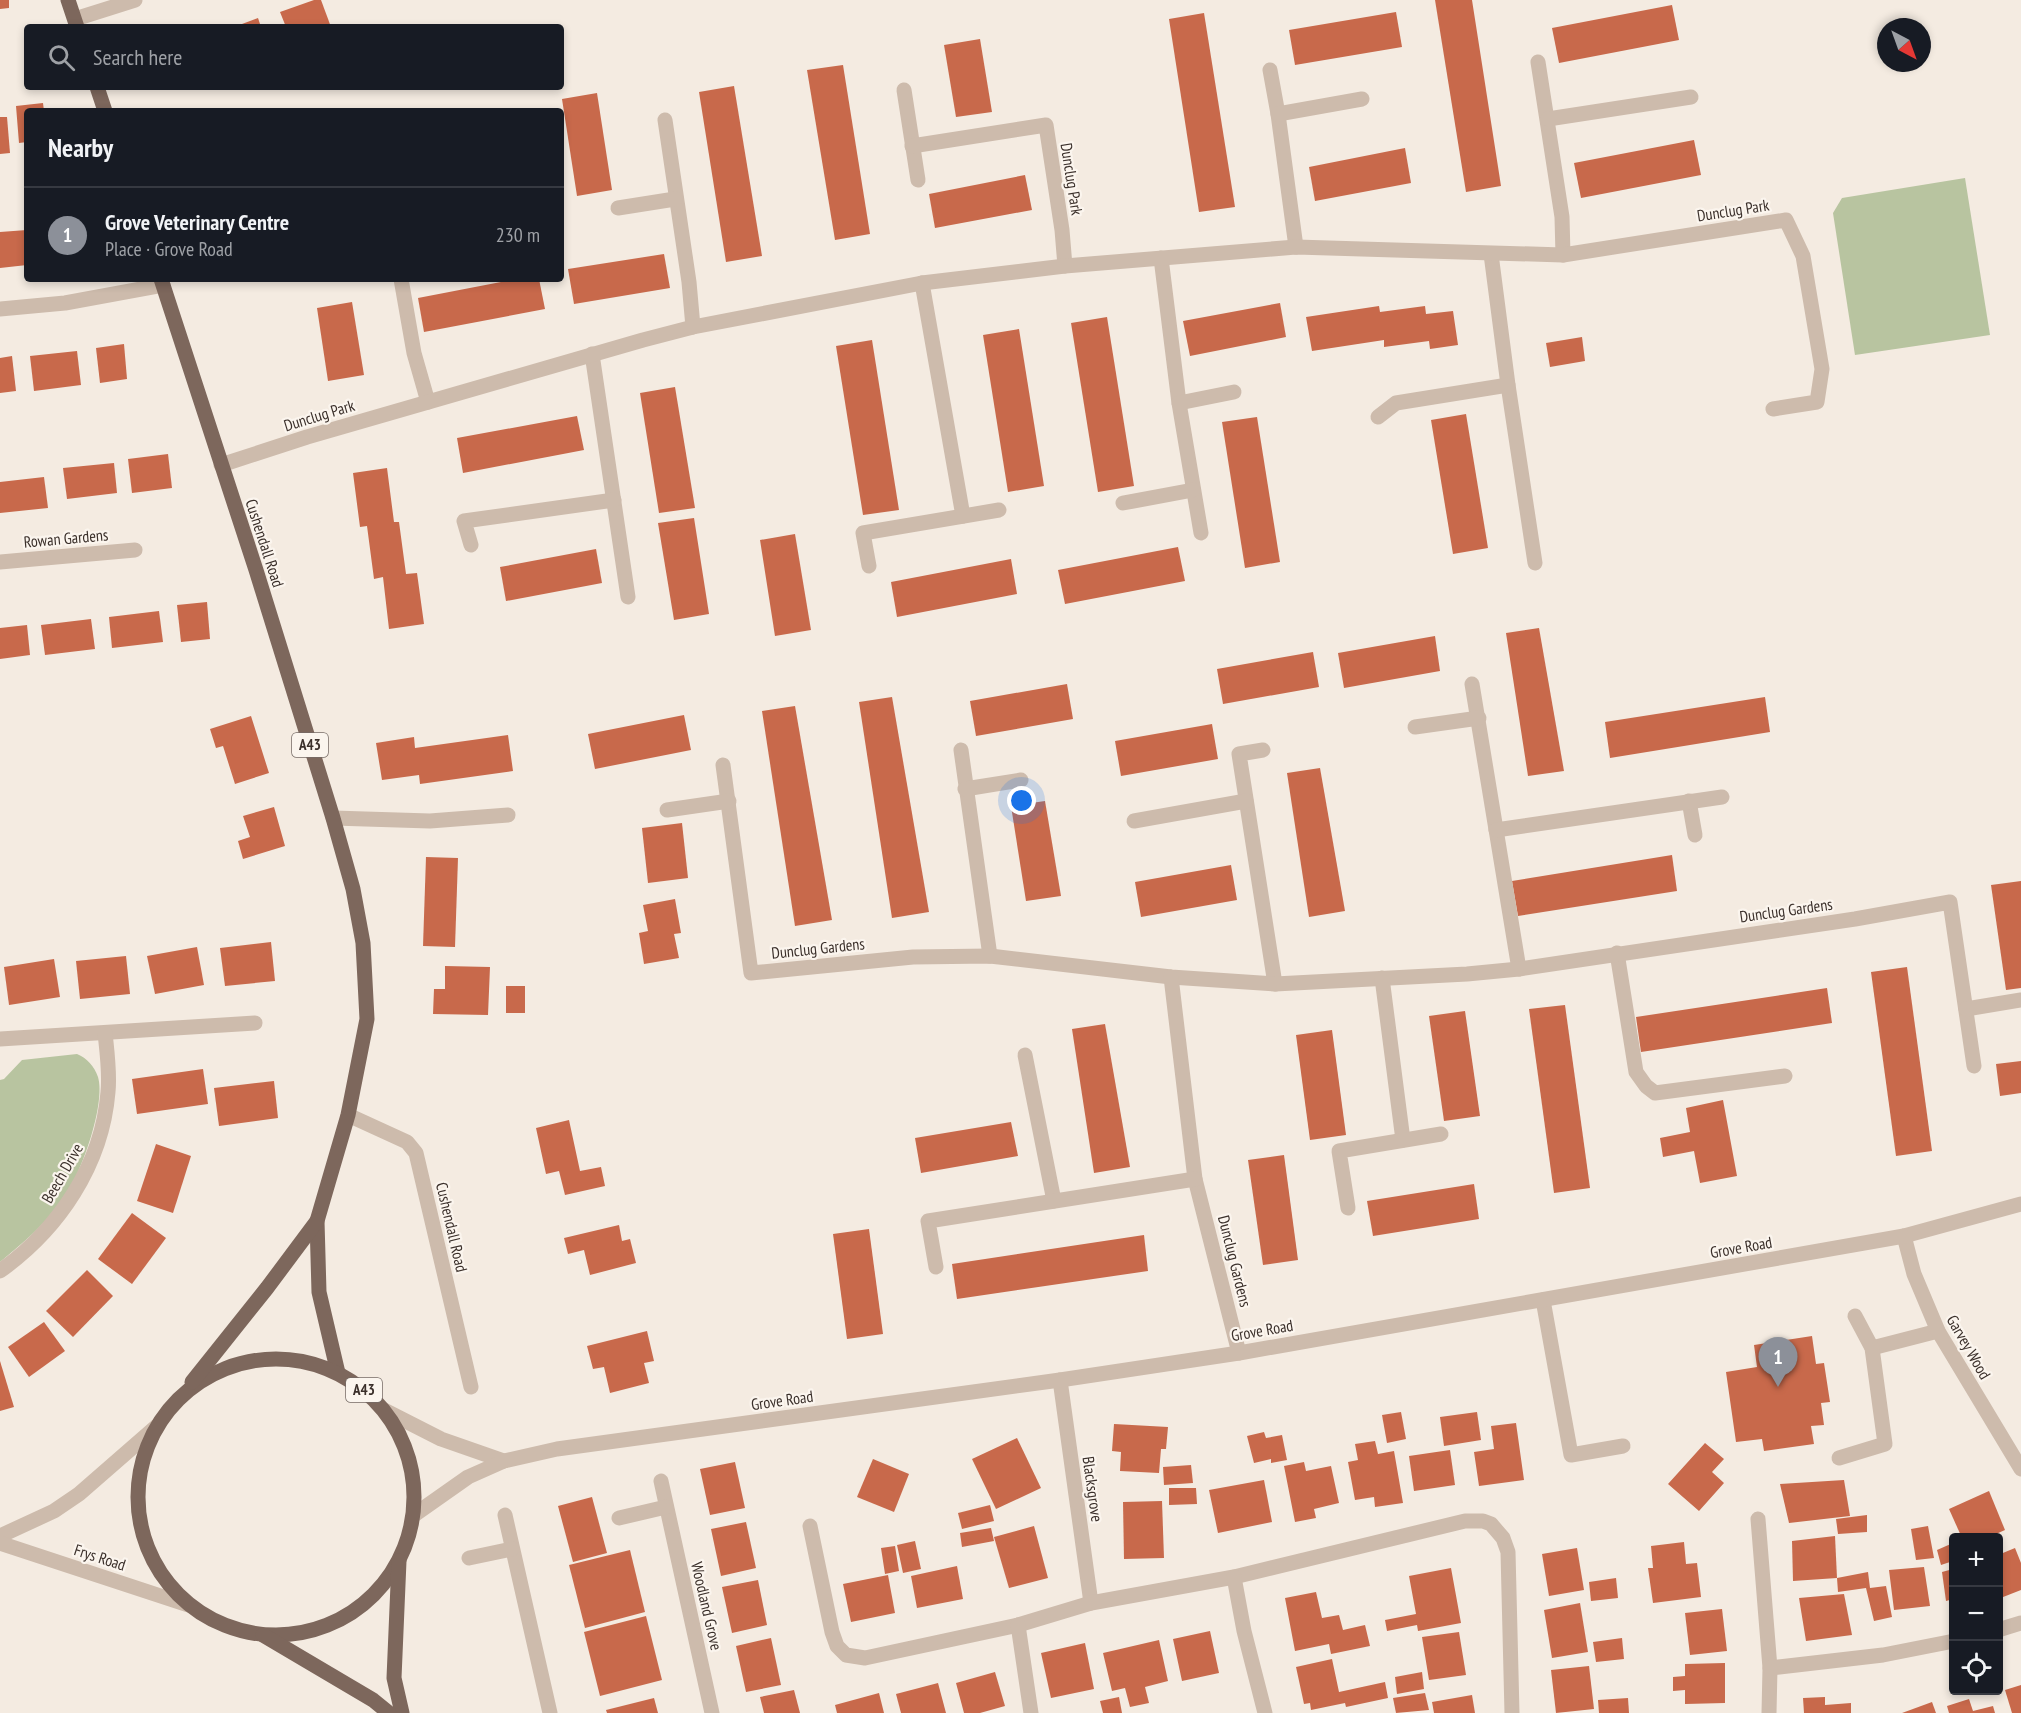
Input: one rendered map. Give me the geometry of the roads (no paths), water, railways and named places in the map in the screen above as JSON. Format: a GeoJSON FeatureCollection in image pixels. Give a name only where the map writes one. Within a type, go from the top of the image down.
{"type":"FeatureCollection","features":[{"type":"Feature","properties":{"kind":"main road"},"geometry":{"type":"LineString","coordinates":[[68,0],[76,23]]}},
{"type":"Feature","properties":{"kind":"main road"},"geometry":{"type":"LineString","coordinates":[[98,90],[104,108]]}},
{"type":"Feature","properties":{"kind":"main road","name":"Cushendall Road"},"geometry":{"type":"LineString","coordinates":[[162,282],[333,818],[352,889],[363,954],[367,1019],[348,1115],[317,1221],[319,1292],[338,1373]]}},
{"type":"Feature","properties":{"kind":"main road","name":"Cushendall Road"},"geometry":{"type":"LineString","coordinates":[[182,1396],[317,1221]]}},
{"type":"Feature","properties":{"kind":"main road","name":"A43"},"geometry":{"type":"LineString","coordinates":[[399,1561],[375,1594],[343,1619],[304,1633],[263,1635],[224,1626],[188,1605],[162,1576],[144,1540],[137,1502],[142,1462],[157,1426],[182,1396],[216,1372],[256,1360],[298,1360],[338,1373],[363,1389],[384,1410],[403,1442],[413,1478],[414,1515],[399,1561],[394,1678],[402,1713]]}},
{"type":"Feature","properties":{"kind":"main road","name":"A43"},"geometry":{"type":"LineString","coordinates":[[263,1635],[373,1700],[389,1713]]}},
{"type":"Feature","properties":{"kind":"street"},"geometry":{"type":"LineString","coordinates":[[76,23],[135,0]]}},
{"type":"Feature","properties":{"kind":"street"},"geometry":{"type":"LineString","coordinates":[[1538,62],[1562,217],[1563,255]]}},
{"type":"Feature","properties":{"kind":"street"},"geometry":{"type":"LineString","coordinates":[[1270,69],[1296,247]]}},
{"type":"Feature","properties":{"kind":"street"},"geometry":{"type":"LineString","coordinates":[[904,90],[918,180]]}},
{"type":"Feature","properties":{"kind":"street"},"geometry":{"type":"LineString","coordinates":[[1548,119],[1691,97]]}},
{"type":"Feature","properties":{"kind":"street"},"geometry":{"type":"LineString","coordinates":[[1278,114],[1362,99]]}},
{"type":"Feature","properties":{"kind":"street"},"geometry":{"type":"LineString","coordinates":[[665,120],[689,282],[693,327]]}},
{"type":"Feature","properties":{"kind":"street","name":"Dunclug Park"},"geometry":{"type":"LineString","coordinates":[[912,146],[1046,125],[1062,230],[1065,266]]}},
{"type":"Feature","properties":{"kind":"street"},"geometry":{"type":"LineString","coordinates":[[618,208],[675,199]]}},
{"type":"Feature","properties":{"kind":"street","name":"Dunclug Park"},"geometry":{"type":"LineString","coordinates":[[221,465],[307,437],[693,327],[922,284],[1065,266],[1296,247],[1563,255],[1786,220],[1803,256],[1822,369],[1817,402],[1773,409]]}},
{"type":"Feature","properties":{"kind":"street"},"geometry":{"type":"LineString","coordinates":[[1491,254],[1535,563]]}},
{"type":"Feature","properties":{"kind":"street"},"geometry":{"type":"LineString","coordinates":[[1161,258],[1179,403],[1200,533]]}},
{"type":"Feature","properties":{"kind":"street"},"geometry":{"type":"LineString","coordinates":[[0,309],[65,303],[162,282]]}},
{"type":"Feature","properties":{"kind":"street"},"geometry":{"type":"LineString","coordinates":[[402,282],[414,353],[428,402]]}},
{"type":"Feature","properties":{"kind":"street"},"geometry":{"type":"LineString","coordinates":[[922,284],[963,516]]}},
{"type":"Feature","properties":{"kind":"street"},"geometry":{"type":"LineString","coordinates":[[592,354],[628,597]]}},
{"type":"Feature","properties":{"kind":"street"},"geometry":{"type":"LineString","coordinates":[[1378,417],[1396,403],[1508,386]]}},
{"type":"Feature","properties":{"kind":"street"},"geometry":{"type":"LineString","coordinates":[[1179,403],[1234,392]]}},
{"type":"Feature","properties":{"kind":"street"},"geometry":{"type":"LineString","coordinates":[[1123,502],[1193,490]]}},
{"type":"Feature","properties":{"kind":"street"},"geometry":{"type":"LineString","coordinates":[[471,545],[464,521],[614,500]]}},
{"type":"Feature","properties":{"kind":"street"},"geometry":{"type":"LineString","coordinates":[[869,566],[863,533],[999,510]]}},
{"type":"Feature","properties":{"kind":"street","name":"Rowan Gardens"},"geometry":{"type":"LineString","coordinates":[[0,562],[135,550]]}},
{"type":"Feature","properties":{"kind":"street"},"geometry":{"type":"LineString","coordinates":[[1472,684],[1519,969]]}},
{"type":"Feature","properties":{"kind":"street"},"geometry":{"type":"LineString","coordinates":[[1415,727],[1479,718]]}},
{"type":"Feature","properties":{"kind":"street"},"geometry":{"type":"LineString","coordinates":[[961,750],[990,956]]}},
{"type":"Feature","properties":{"kind":"street"},"geometry":{"type":"LineString","coordinates":[[1263,750],[1239,754],[1275,984]]}},
{"type":"Feature","properties":{"kind":"street","name":"Dunclug Gardens"},"geometry":{"type":"LineString","coordinates":[[723,765],[751,973],[914,957],[990,956],[1170,977],[1275,984],[1467,974],[1519,969],[1950,902],[1974,1066]]}},
{"type":"Feature","properties":{"kind":"street"},"geometry":{"type":"LineString","coordinates":[[965,789],[1021,780]]}},
{"type":"Feature","properties":{"kind":"street"},"geometry":{"type":"LineString","coordinates":[[1496,830],[1722,797]]}},
{"type":"Feature","properties":{"kind":"street"},"geometry":{"type":"LineString","coordinates":[[667,810],[729,801]]}},
{"type":"Feature","properties":{"kind":"street"},"geometry":{"type":"LineString","coordinates":[[1134,821],[1246,801]]}},
{"type":"Feature","properties":{"kind":"street"},"geometry":{"type":"LineString","coordinates":[[1689,801],[1695,836]]}},
{"type":"Feature","properties":{"kind":"street"},"geometry":{"type":"LineString","coordinates":[[333,818],[430,821],[508,814]]}},
{"type":"Feature","properties":{"kind":"street"},"geometry":{"type":"LineString","coordinates":[[1617,953],[1636,1072],[1646,1086],[1655,1093],[1785,1076]]}},
{"type":"Feature","properties":{"kind":"street","name":"Dunclug Gardens"},"geometry":{"type":"LineString","coordinates":[[1170,977],[1196,1179],[1239,1353]]}},
{"type":"Feature","properties":{"kind":"street"},"geometry":{"type":"LineString","coordinates":[[1382,978],[1403,1140]]}},
{"type":"Feature","properties":{"kind":"street"},"geometry":{"type":"LineString","coordinates":[[1966,1009],[2021,1000]]}},
{"type":"Feature","properties":{"kind":"street"},"geometry":{"type":"LineString","coordinates":[[0,1039],[255,1023]]}},
{"type":"Feature","properties":{"kind":"street","name":"Beech Drive"},"geometry":{"type":"LineString","coordinates":[[0,1271],[25,1251],[57,1217],[92,1162],[102,1131],[108,1091],[105,1033]]}},
{"type":"Feature","properties":{"kind":"street"},"geometry":{"type":"LineString","coordinates":[[1025,1055],[1053,1201]]}},
{"type":"Feature","properties":{"kind":"street","name":"Cushendall Road"},"geometry":{"type":"LineString","coordinates":[[348,1115],[407,1142],[416,1152],[471,1387]]}},
{"type":"Feature","properties":{"kind":"street"},"geometry":{"type":"LineString","coordinates":[[1348,1209],[1338,1151],[1441,1134]]}},
{"type":"Feature","properties":{"kind":"street"},"geometry":{"type":"LineString","coordinates":[[936,1267],[928,1221],[1196,1179]]}},
{"type":"Feature","properties":{"kind":"street","name":"Grove Road"},"geometry":{"type":"LineString","coordinates":[[414,1515],[468,1477],[504,1461],[558,1449],[1239,1353],[1904,1236],[2021,1204]]}},
{"type":"Feature","properties":{"kind":"street","name":"Garvey Wood"},"geometry":{"type":"LineString","coordinates":[[1904,1236],[1914,1274],[1938,1331],[2021,1469]]}},
{"type":"Feature","properties":{"kind":"street"},"geometry":{"type":"LineString","coordinates":[[1544,1300],[1571,1455],[1623,1446]]}},
{"type":"Feature","properties":{"kind":"street"},"geometry":{"type":"LineString","coordinates":[[1839,1458],[1885,1444],[1872,1348],[1855,1316]]}},
{"type":"Feature","properties":{"kind":"street"},"geometry":{"type":"LineString","coordinates":[[1872,1348],[1938,1331]]}},
{"type":"Feature","properties":{"kind":"street","name":"Blacksgrove"},"geometry":{"type":"LineString","coordinates":[[1060,1380],[1090,1603]]}},
{"type":"Feature","properties":{"kind":"street"},"geometry":{"type":"LineString","coordinates":[[384,1410],[441,1439],[504,1461]]}},
{"type":"Feature","properties":{"kind":"street"},"geometry":{"type":"LineString","coordinates":[[0,1536],[54,1511],[79,1494],[157,1426]]}},
{"type":"Feature","properties":{"kind":"street","name":"Woodland Grove"},"geometry":{"type":"LineString","coordinates":[[661,1481],[712,1713]]}},
{"type":"Feature","properties":{"kind":"street"},"geometry":{"type":"LineString","coordinates":[[619,1518],[666,1508]]}},
{"type":"Feature","properties":{"kind":"street"},"geometry":{"type":"LineString","coordinates":[[505,1515],[550,1713]]}},
{"type":"Feature","properties":{"kind":"street"},"geometry":{"type":"LineString","coordinates":[[1758,1519],[1770,1668],[1769,1713]]}},
{"type":"Feature","properties":{"kind":"street"},"geometry":{"type":"LineString","coordinates":[[810,1526],[834,1640],[849,1657],[865,1658],[1017,1625],[1090,1603],[1234,1577],[1465,1521],[1487,1522],[1501,1534],[1508,1552],[1512,1713]]}},
{"type":"Feature","properties":{"kind":"street","name":"Frys Road"},"geometry":{"type":"LineString","coordinates":[[0,1543],[188,1605]]}},
{"type":"Feature","properties":{"kind":"street"},"geometry":{"type":"LineString","coordinates":[[469,1558],[512,1549]]}},
{"type":"Feature","properties":{"kind":"street"},"geometry":{"type":"LineString","coordinates":[[1234,1577],[1244,1631],[1265,1713]]}},
{"type":"Feature","properties":{"kind":"street"},"geometry":{"type":"LineString","coordinates":[[2003,1628],[2021,1623]]}},
{"type":"Feature","properties":{"kind":"street"},"geometry":{"type":"LineString","coordinates":[[1017,1625],[1030,1694],[1031,1713]]}},
{"type":"Feature","properties":{"kind":"street"},"geometry":{"type":"LineString","coordinates":[[1770,1668],[1884,1655],[1949,1642]]}},
{"type":"Feature","properties":{"kind":"place","name":"Grove Veterinary Centre"},"geometry":{"type":"Point","coordinates":[1778,1387]}}]}
